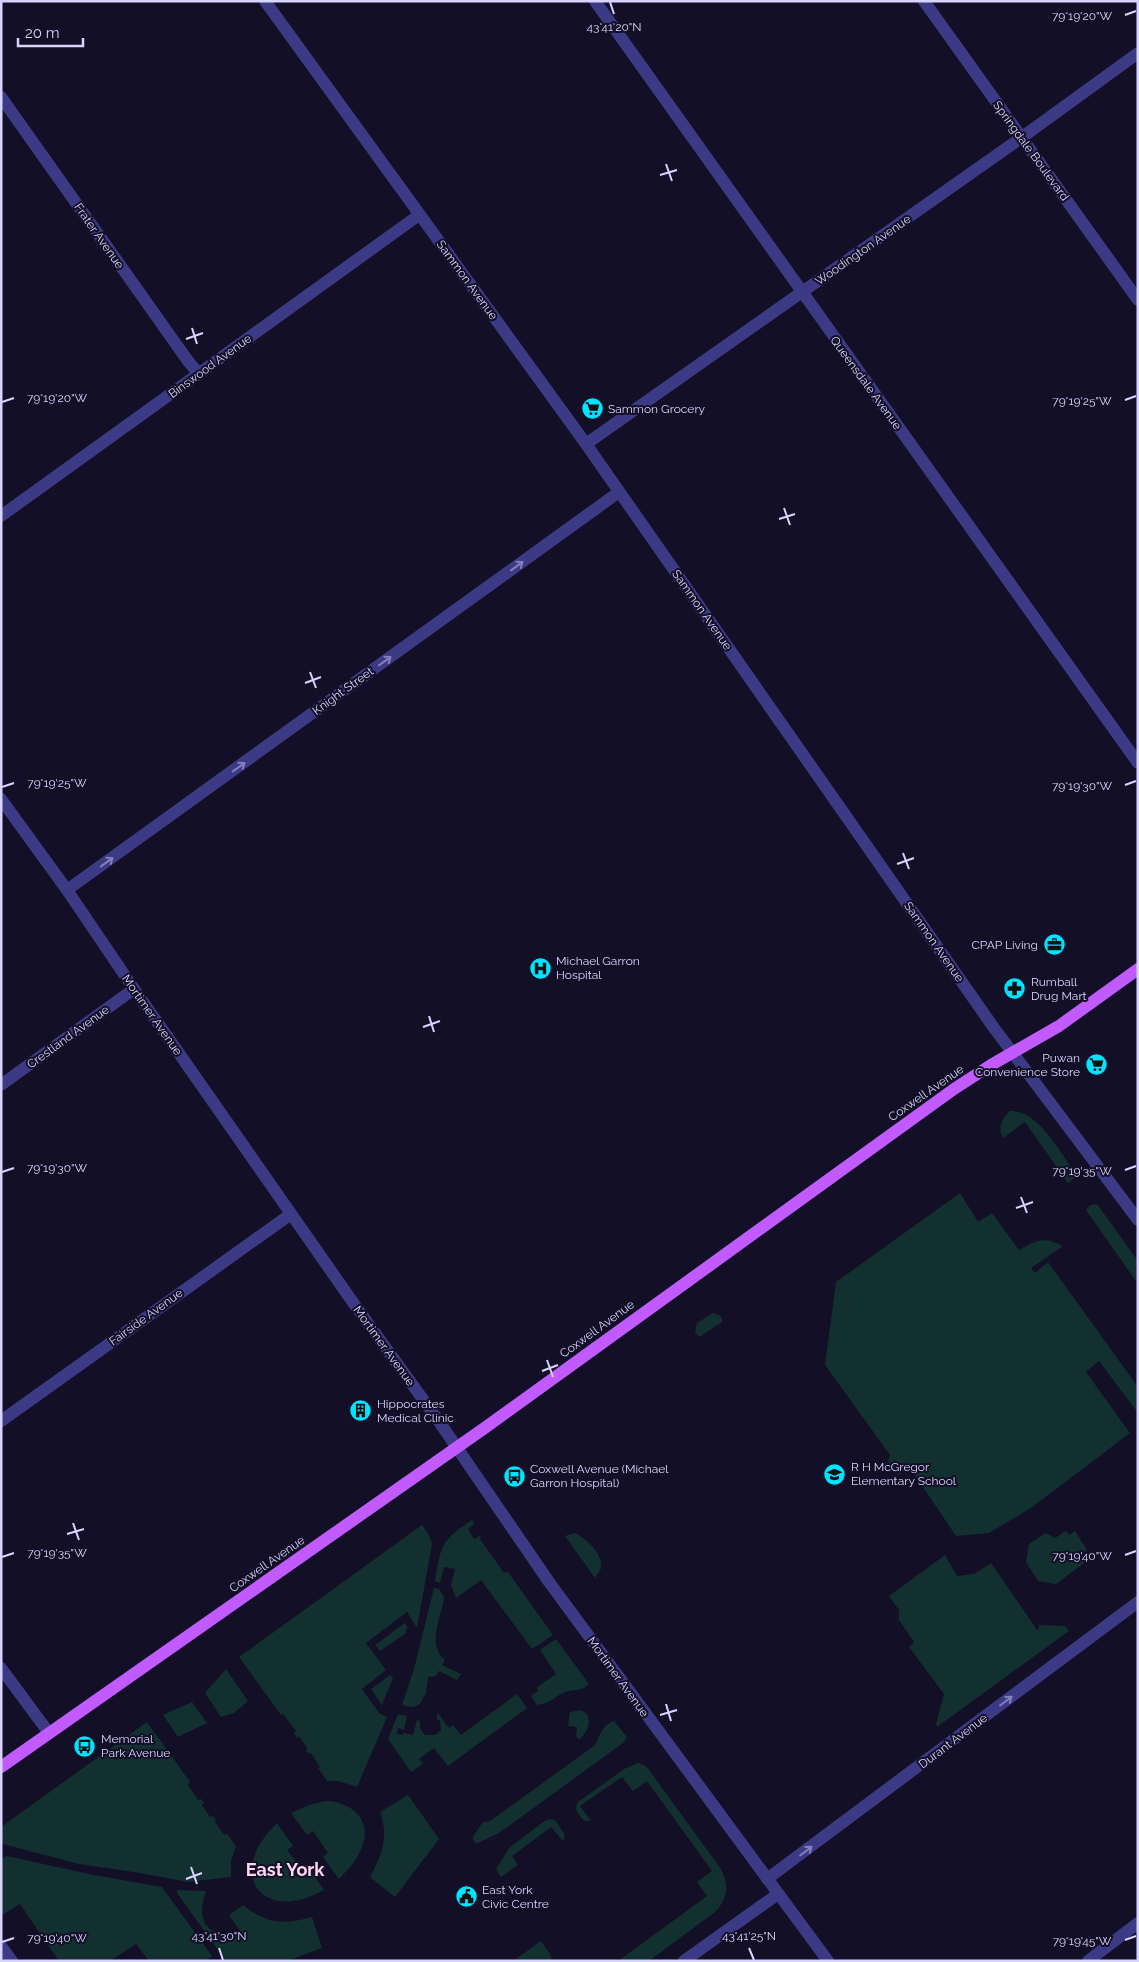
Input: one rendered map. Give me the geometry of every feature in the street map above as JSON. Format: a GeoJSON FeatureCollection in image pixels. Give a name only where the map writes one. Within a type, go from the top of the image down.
{"type":"FeatureCollection","features":[{"type":"Feature","properties":{"kind":"main road","name":"Coxwell Avenue"},"geometry":{"type":"LineString","coordinates":[[1,1767],[457,1448],[954,1089],[1059,1026],[1138,969]]}},
{"type":"Feature","properties":{"kind":"street","name":"Sammon Avenue"},"geometry":{"type":"LineString","coordinates":[[265,1],[586,444],[994,1028],[1014,1052],[1138,1220]]}},
{"type":"Feature","properties":{"kind":"street","name":"Queensdale Avenue"},"geometry":{"type":"LineString","coordinates":[[595,1],[1138,763]]}},
{"type":"Feature","properties":{"kind":"street","name":"Springdale Boulevard"},"geometry":{"type":"LineString","coordinates":[[924,1],[1138,300]]}},
{"type":"Feature","properties":{"kind":"street","name":"Woodington Avenue"},"geometry":{"type":"LineString","coordinates":[[586,444],[1021,138],[1138,53]]}},
{"type":"Feature","properties":{"kind":"street","name":"Frater Avenue"},"geometry":{"type":"LineString","coordinates":[[1,97],[198,374]]}},
{"type":"Feature","properties":{"kind":"street","name":"Binswood Avenue"},"geometry":{"type":"LineString","coordinates":[[1,516],[419,214]]}},
{"type":"Feature","properties":{"kind":"street","name":"Knight Street"},"geometry":{"type":"LineString","coordinates":[[68,890],[619,492]]}},
{"type":"Feature","properties":{"kind":"street","name":"Mortimer Avenue"},"geometry":{"type":"LineString","coordinates":[[1,798],[68,890],[134,989],[570,1611],[828,1961]]}},
{"type":"Feature","properties":{"kind":"street","name":"Crestland Avenue"},"geometry":{"type":"LineString","coordinates":[[1,1085],[134,989]]}},
{"type":"Feature","properties":{"kind":"street","name":"Fairside Avenue"},"geometry":{"type":"LineString","coordinates":[[1,1421],[291,1214]]}},
{"type":"Feature","properties":{"kind":"street","name":"Durant Avenue"},"geometry":{"type":"LineString","coordinates":[[767,1879],[1138,1602]]}},
{"type":"Feature","properties":{"kind":"street"},"geometry":{"type":"LineString","coordinates":[[1,1668],[49,1733]]}},
{"type":"Feature","properties":{"kind":"street"},"geometry":{"type":"LineString","coordinates":[[684,1961],[778,1894]]}},
{"type":"Feature","properties":{"kind":"street"},"geometry":{"type":"LineString","coordinates":[[1088,1961],[1138,1923]]}},
{"type":"Feature","properties":{"kind":"street"},"geometry":{"type":"LineString","coordinates":[[1,1946],[12,1961]]}},
{"type":"Feature","properties":{"kind":"green space"},"geometry":{"type":"Polygon","coordinates":[[[1010,1111],[1020,1112],[1040,1125],[1077,1176],[1068,1183],[1025,1122],[1003,1138],[1000,1130],[1001,1123],[1010,1111]]]}},
{"type":"Feature","properties":{"kind":"green space"},"geometry":{"type":"Polygon","coordinates":[[[960,1193],[978,1222],[992,1213],[1019,1250],[1040,1240],[1050,1241],[1063,1246],[1031,1268],[1035,1273],[1048,1262],[1138,1387],[1138,1413],[1099,1361],[1086,1372],[1130,1433],[1031,1508],[989,1533],[956,1536],[910,1468],[898,1475],[888,1462],[890,1455],[825,1365],[836,1282],[960,1193]]]}},
{"type":"Feature","properties":{"kind":"green space"},"geometry":{"type":"Polygon","coordinates":[[[1097,1204],[1138,1261],[1138,1284],[1086,1210],[1090,1205],[1097,1204]]]}},
{"type":"Feature","properties":{"kind":"green space"},"geometry":{"type":"Polygon","coordinates":[[[713,1313],[722,1318],[722,1322],[699,1337],[695,1332],[697,1323],[713,1313]]]}},
{"type":"Feature","properties":{"kind":"green space"},"geometry":{"type":"Polygon","coordinates":[[[472,1520],[474,1524],[468,1529],[474,1539],[481,1535],[480,1539],[504,1573],[508,1572],[553,1635],[532,1649],[481,1580],[456,1598],[451,1585],[455,1569],[444,1567],[440,1583],[435,1581],[444,1545],[454,1533],[472,1520]]]}},
{"type":"Feature","properties":{"kind":"green space"},"geometry":{"type":"Polygon","coordinates":[[[422,1525],[429,1535],[432,1544],[417,1628],[407,1612],[366,1643],[386,1670],[362,1689],[379,1713],[387,1717],[357,1787],[338,1781],[327,1781],[311,1753],[309,1754],[306,1750],[307,1748],[299,1736],[297,1738],[294,1733],[296,1731],[283,1714],[281,1715],[239,1657],[422,1525]]]}},
{"type":"Feature","properties":{"kind":"green space"},"geometry":{"type":"Polygon","coordinates":[[[1066,1531],[1069,1535],[1075,1531],[1087,1550],[1083,1553],[1084,1563],[1056,1584],[1038,1581],[1026,1562],[1029,1544],[1046,1533],[1055,1538],[1066,1531]]]}},
{"type":"Feature","properties":{"kind":"green space"},"geometry":{"type":"Polygon","coordinates":[[[575,1533],[589,1543],[597,1552],[601,1568],[595,1578],[565,1536],[575,1533]]]}},
{"type":"Feature","properties":{"kind":"green space"},"geometry":{"type":"Polygon","coordinates":[[[945,1555],[957,1576],[974,1574],[991,1563],[1038,1631],[1039,1625],[1065,1626],[1069,1631],[937,1727],[936,1724],[944,1694],[909,1647],[914,1642],[899,1620],[899,1610],[889,1596],[945,1555]]]}},
{"type":"Feature","properties":{"kind":"green space"},"geometry":{"type":"Polygon","coordinates":[[[434,1588],[439,1589],[444,1597],[436,1638],[439,1653],[445,1660],[442,1665],[461,1674],[457,1680],[439,1671],[436,1676],[428,1677],[426,1693],[420,1704],[413,1707],[402,1705],[414,1669],[434,1588]]]}},
{"type":"Feature","properties":{"kind":"green space"},"geometry":{"type":"Polygon","coordinates":[[[405,1623],[407,1627],[405,1634],[380,1651],[375,1645],[405,1623]]]}},
{"type":"Feature","properties":{"kind":"green space"},"geometry":{"type":"Polygon","coordinates":[[[556,1639],[589,1684],[582,1689],[567,1692],[548,1702],[537,1705],[531,1696],[538,1691],[537,1687],[556,1674],[540,1650],[556,1639]]]}},
{"type":"Feature","properties":{"kind":"green space"},"geometry":{"type":"Polygon","coordinates":[[[226,1669],[248,1701],[234,1713],[221,1717],[205,1693],[226,1669]]]}},
{"type":"Feature","properties":{"kind":"green space"},"geometry":{"type":"Polygon","coordinates":[[[390,1675],[393,1678],[382,1705],[371,1689],[390,1675]]]}},
{"type":"Feature","properties":{"kind":"green space"},"geometry":{"type":"Polygon","coordinates":[[[517,1694],[527,1708],[448,1766],[434,1748],[419,1759],[423,1764],[411,1772],[388,1739],[398,1714],[407,1716],[404,1730],[398,1728],[397,1734],[413,1735],[417,1720],[420,1721],[420,1728],[425,1735],[435,1735],[441,1730],[440,1721],[436,1718],[438,1713],[449,1728],[453,1725],[461,1735],[517,1694]]]}},
{"type":"Feature","properties":{"kind":"green space"},"geometry":{"type":"Polygon","coordinates":[[[192,1702],[207,1723],[178,1737],[163,1715],[192,1702]]]}},
{"type":"Feature","properties":{"kind":"green space"},"geometry":{"type":"Polygon","coordinates":[[[581,1710],[587,1714],[589,1725],[579,1740],[576,1736],[577,1727],[568,1726],[570,1712],[581,1710]]]}},
{"type":"Feature","properties":{"kind":"green space"},"geometry":{"type":"Polygon","coordinates":[[[614,1721],[627,1737],[623,1743],[499,1833],[476,1844],[472,1838],[483,1822],[490,1821],[595,1745],[604,1728],[614,1721]]]}},
{"type":"Feature","properties":{"kind":"green space"},"geometry":{"type":"Polygon","coordinates":[[[147,1722],[190,1782],[188,1785],[198,1800],[201,1799],[204,1803],[202,1805],[210,1817],[213,1816],[224,1835],[227,1834],[236,1846],[231,1861],[231,1877],[188,1882],[79,1864],[3,1844],[1,1841],[1,1827],[147,1722]]]}},
{"type":"Feature","properties":{"kind":"green space"},"geometry":{"type":"Polygon","coordinates":[[[638,1763],[646,1766],[721,1869],[724,1875],[726,1892],[723,1902],[715,1912],[649,1961],[618,1961],[707,1896],[697,1882],[712,1871],[647,1781],[633,1791],[622,1777],[580,1806],[591,1821],[584,1821],[576,1810],[578,1802],[624,1769],[638,1763]]]}},
{"type":"Feature","properties":{"kind":"green space"},"geometry":{"type":"Polygon","coordinates":[[[408,1795],[439,1839],[395,1897],[370,1877],[383,1846],[384,1830],[380,1812],[408,1795]]]}},
{"type":"Feature","properties":{"kind":"green space"},"geometry":{"type":"Polygon","coordinates":[[[325,1801],[343,1804],[351,1808],[362,1821],[365,1828],[365,1837],[360,1852],[352,1865],[339,1879],[323,1857],[328,1853],[313,1831],[307,1835],[291,1813],[309,1805],[325,1801]]]}},
{"type":"Feature","properties":{"kind":"green space"},"geometry":{"type":"Polygon","coordinates":[[[546,1820],[555,1820],[565,1835],[563,1841],[551,1827],[512,1856],[518,1865],[501,1877],[496,1869],[510,1847],[546,1820]]]}},
{"type":"Feature","properties":{"kind":"green space"},"geometry":{"type":"Polygon","coordinates":[[[277,1823],[293,1846],[287,1850],[303,1871],[309,1868],[324,1890],[302,1899],[283,1901],[268,1898],[257,1889],[252,1876],[253,1860],[261,1842],[277,1823]]]}},
{"type":"Feature","properties":{"kind":"green space"},"geometry":{"type":"Polygon","coordinates":[[[7,1856],[94,1875],[162,1887],[212,1956],[206,1961],[149,1961],[136,1944],[110,1961],[59,1961],[20,1904],[1,1914],[1,1859],[7,1856]]]}},
{"type":"Feature","properties":{"kind":"green space"},"geometry":{"type":"Polygon","coordinates":[[[177,1890],[206,1891],[202,1906],[203,1918],[210,1929],[220,1934],[227,1935],[240,1931],[229,1915],[243,1905],[260,1916],[276,1921],[284,1922],[312,1917],[322,1948],[287,1961],[226,1961],[177,1893],[177,1890]]]}},
{"type":"Feature","properties":{"kind":"green space"},"geometry":{"type":"Polygon","coordinates":[[[541,1941],[550,1954],[552,1961],[513,1961],[541,1941]]]}},
{"type":"Feature","properties":{"kind":"place","name":"Sammon Grocery"},"geometry":{"type":"Point","coordinates":[592,409]}},
{"type":"Feature","properties":{"kind":"place","name":"CPAP Living"},"geometry":{"type":"Point","coordinates":[1054,945]}},
{"type":"Feature","properties":{"kind":"place","name":"Michael Garron Hospital"},"geometry":{"type":"Point","coordinates":[540,968]}},
{"type":"Feature","properties":{"kind":"place","name":"Rumball Drug Mart"},"geometry":{"type":"Point","coordinates":[1015,989]}},
{"type":"Feature","properties":{"kind":"place","name":"Puwan Convenience Store"},"geometry":{"type":"Point","coordinates":[1096,1065]}},
{"type":"Feature","properties":{"kind":"place","name":"Hippocrates Medical Clinic"},"geometry":{"type":"Point","coordinates":[361,1411]}},
{"type":"Feature","properties":{"kind":"place","name":"R H McGregor Elementary School"},"geometry":{"type":"Point","coordinates":[835,1474]}},
{"type":"Feature","properties":{"kind":"place","name":"Coxwell Avenue (Michael Garron Hospital)"},"geometry":{"type":"Point","coordinates":[514,1476]}},
{"type":"Feature","properties":{"kind":"place","name":"Memorial Park Avenue"},"geometry":{"type":"Point","coordinates":[85,1746]}},
{"type":"Feature","properties":{"kind":"place","name":"East York Civic Centre"},"geometry":{"type":"Point","coordinates":[466,1897]}},
{"type":"Feature","properties":{"kind":"district","name":"East York"},"geometry":{"type":"Point","coordinates":[285,1870]}}]}
